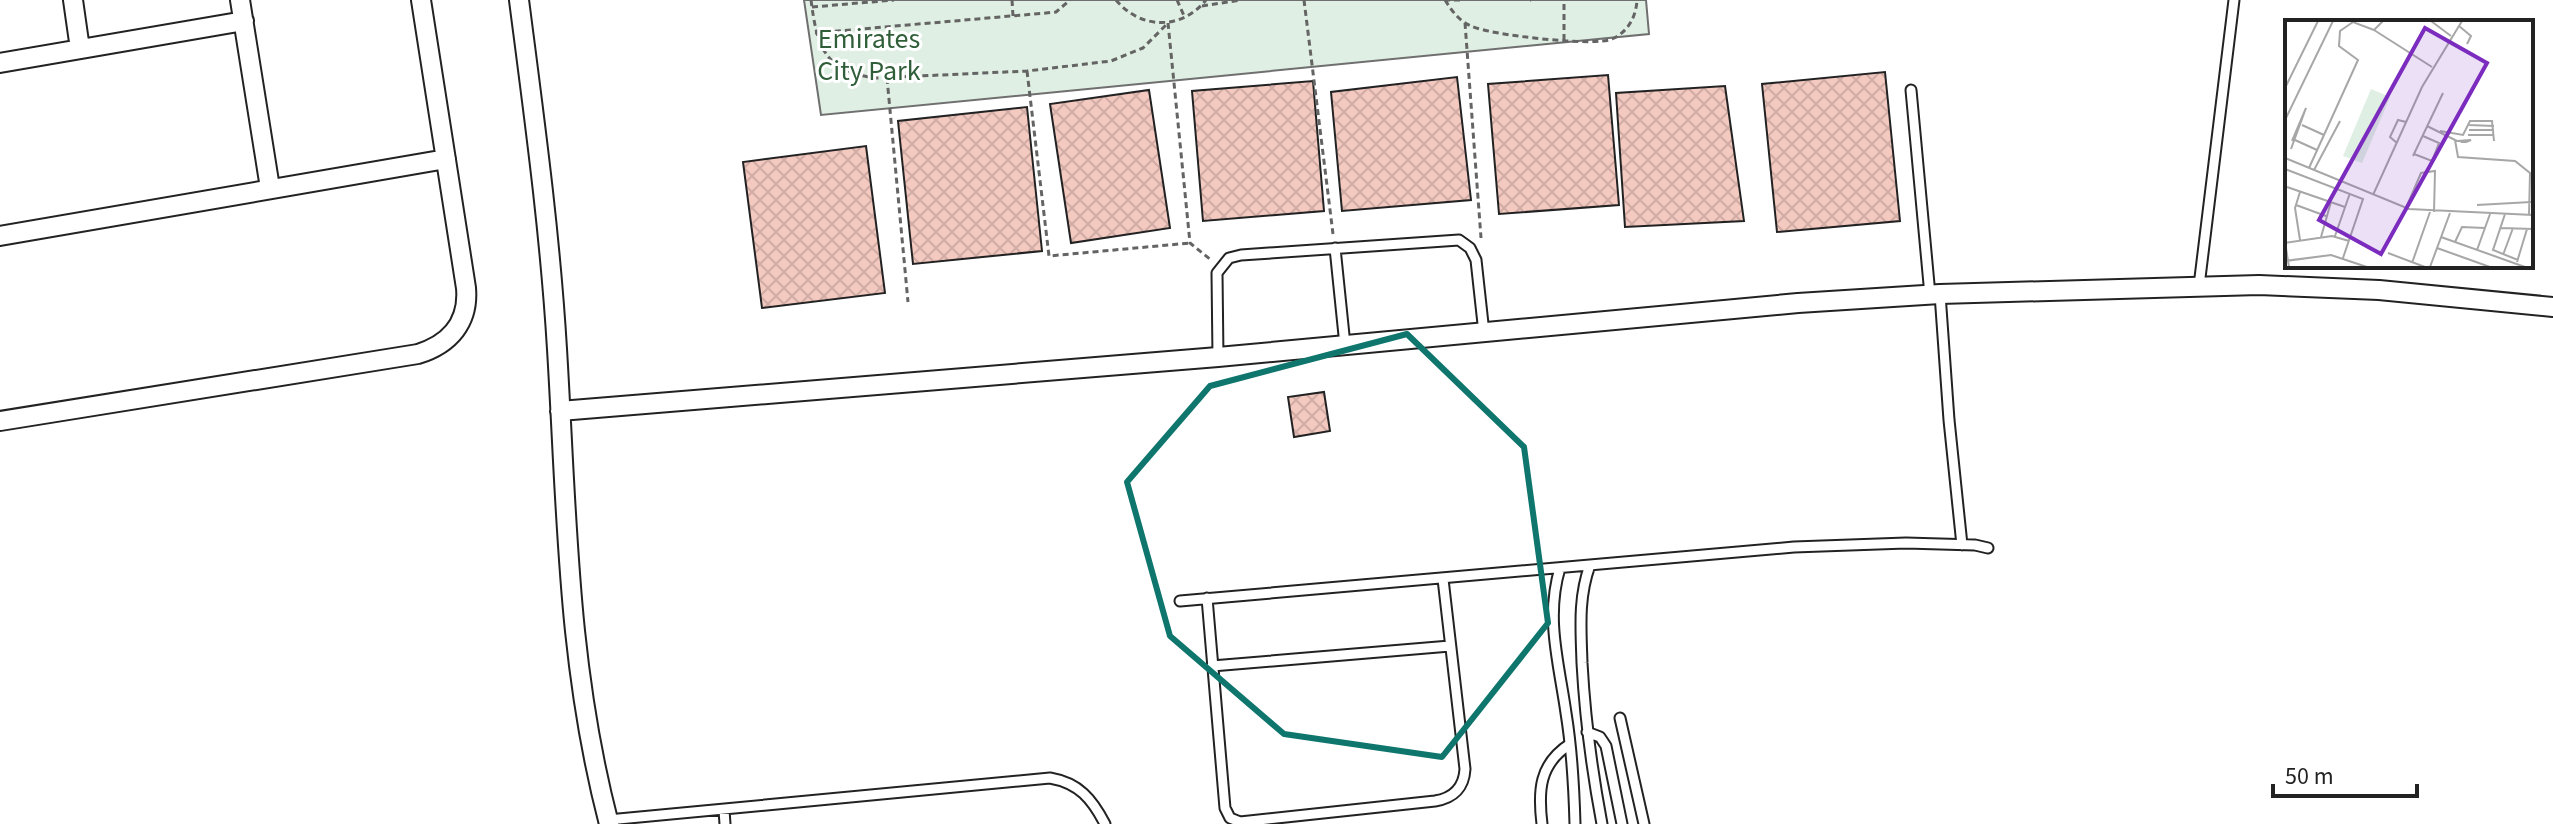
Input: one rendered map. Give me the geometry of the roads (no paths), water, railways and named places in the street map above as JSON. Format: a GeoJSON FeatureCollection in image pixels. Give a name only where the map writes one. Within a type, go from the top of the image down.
{"type":"FeatureCollection","features":[{"type":"Feature","properties":{"kind":"street"},"geometry":{"type":"LineString","coordinates":[[73,0],[80,49]]}},
{"type":"Feature","properties":{"kind":"street"},"geometry":{"type":"LineString","coordinates":[[240,0],[270,188]]}},
{"type":"Feature","properties":{"kind":"street"},"geometry":{"type":"LineString","coordinates":[[0,421],[418,354],[437,347],[459,326],[467,298],[421,0]]}},
{"type":"Feature","properties":{"kind":"street"},"geometry":{"type":"LineString","coordinates":[[519,0],[549,240],[567,569],[575,644],[590,742],[609,822]]}},
{"type":"Feature","properties":{"kind":"street"},"geometry":{"type":"LineString","coordinates":[[0,63],[244,21]]}},
{"type":"Feature","properties":{"kind":"street"},"geometry":{"type":"LineString","coordinates":[[0,236],[446,159]]}},
{"type":"Feature","properties":{"kind":"street"},"geometry":{"type":"LineString","coordinates":[[560,411],[1935,294],[2274,285],[2379,290],[2553,307]]}},
{"type":"Feature","properties":{"kind":"lane"},"geometry":{"type":"LineString","coordinates":[[2199,286],[2234,0]]}},
{"type":"Feature","properties":{"kind":"lane"},"geometry":{"type":"LineString","coordinates":[[1911,90],[1962,545]]}},
{"type":"Feature","properties":{"kind":"lane"},"geometry":{"type":"LineString","coordinates":[[1218,357],[1216,280],[1220,267],[1235,256],[1451,239],[1465,244],[1476,260],[1484,333]]}},
{"type":"Feature","properties":{"kind":"lane"},"geometry":{"type":"LineString","coordinates":[[1335,248],[1345,345]]}},
{"type":"Feature","properties":{"kind":"lane"},"geometry":{"type":"LineString","coordinates":[[1180,601],[1794,547],[1962,545],[1988,548]]}},
{"type":"Feature","properties":{"kind":"lane"},"geometry":{"type":"LineString","coordinates":[[1590,565],[1580,608],[1587,732],[1602,824]]}},
{"type":"Feature","properties":{"kind":"lane"},"geometry":{"type":"LineString","coordinates":[[1560,568],[1553,596],[1552,626],[1567,714],[1575,824]]}},
{"type":"Feature","properties":{"kind":"lane"},"geometry":{"type":"LineString","coordinates":[[1207,598],[1227,814],[1240,822],[1318,819],[1443,800],[1457,791],[1465,777],[1443,579]]}},
{"type":"Feature","properties":{"kind":"lane"},"geometry":{"type":"LineString","coordinates":[[1212,666],[1450,646]]}},
{"type":"Feature","properties":{"kind":"lane"},"geometry":{"type":"LineString","coordinates":[[1567,714],[1585,712]]}},
{"type":"Feature","properties":{"kind":"lane"},"geometry":{"type":"LineString","coordinates":[[1620,718],[1644,824]]}},
{"type":"Feature","properties":{"kind":"lane"},"geometry":{"type":"LineString","coordinates":[[1587,732],[1596,734],[1604,741],[1622,824]]}},
{"type":"Feature","properties":{"kind":"lane"},"geometry":{"type":"LineString","coordinates":[[1542,824],[1539,801],[1542,778],[1552,758],[1570,744]]}},
{"type":"Feature","properties":{"kind":"lane"},"geometry":{"type":"LineString","coordinates":[[609,822],[1050,778],[1071,783],[1086,794],[1105,824]]}},
{"type":"Feature","properties":{"kind":"lane"},"geometry":{"type":"LineString","coordinates":[[1597,793],[1614,790]]}},
{"type":"Feature","properties":{"kind":"lane"},"geometry":{"type":"LineString","coordinates":[[724,810],[725,824]]}},
{"type":"Feature","properties":{"kind":"park label","name":"Emirates City Park"},"geometry":{"type":"Point","coordinates":[869,55]}}]}
